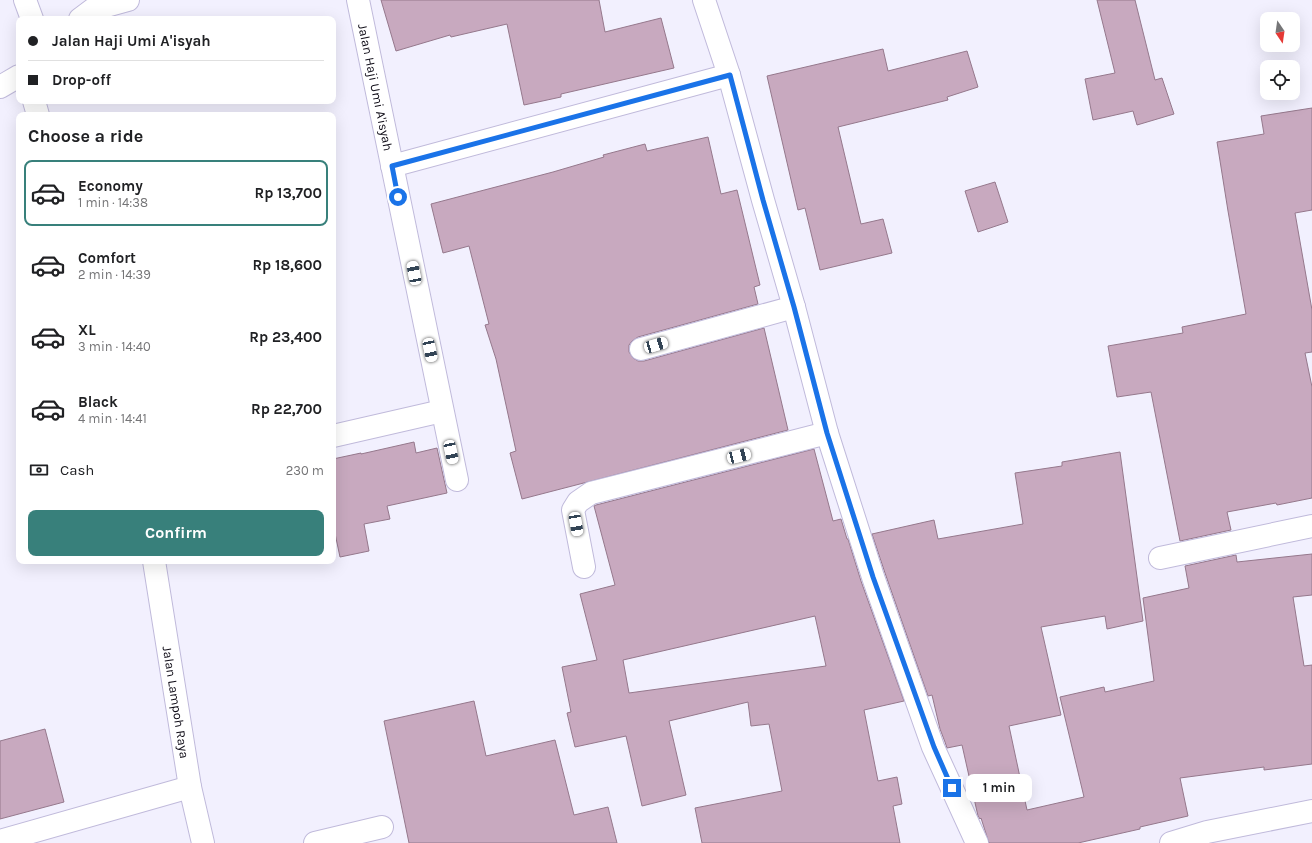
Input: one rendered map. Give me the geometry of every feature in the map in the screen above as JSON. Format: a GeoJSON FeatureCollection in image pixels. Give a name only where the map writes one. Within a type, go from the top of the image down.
{"type":"FeatureCollection","features":[{"type":"Feature","properties":{"kind":"street"},"geometry":{"type":"LineString","coordinates":[[25,0],[31,16]]}},
{"type":"Feature","properties":{"kind":"street"},"geometry":{"type":"LineString","coordinates":[[84,16],[92,10],[128,0]]}},
{"type":"Feature","properties":{"kind":"street","name":"Jalan Haji Umi A'isyah"},"geometry":{"type":"LineString","coordinates":[[358,0],[457,480]]}},
{"type":"Feature","properties":{"kind":"street"},"geometry":{"type":"LineString","coordinates":[[704,0],[730,75],[827,433],[873,577],[934,747],[977,843]]}},
{"type":"Feature","properties":{"kind":"street"},"geometry":{"type":"LineString","coordinates":[[392,166],[730,75]]}},
{"type":"Feature","properties":{"kind":"street"},"geometry":{"type":"LineString","coordinates":[[0,87],[16,78]]}},
{"type":"Feature","properties":{"kind":"street"},"geometry":{"type":"LineString","coordinates":[[641,349],[794,307]]}},
{"type":"Feature","properties":{"kind":"street"},"geometry":{"type":"LineString","coordinates":[[336,435],[442,411]]}},
{"type":"Feature","properties":{"kind":"street"},"geometry":{"type":"LineString","coordinates":[[584,567],[573,510],[578,502],[591,493],[827,433]]}},
{"type":"Feature","properties":{"kind":"street"},"geometry":{"type":"LineString","coordinates":[[1160,558],[1312,526]]}},
{"type":"Feature","properties":{"kind":"street","name":"Jalan Lampoh Raya"},"geometry":{"type":"LineString","coordinates":[[154,564],[190,787],[203,843]]}},
{"type":"Feature","properties":{"kind":"street"},"geometry":{"type":"LineString","coordinates":[[0,841],[190,787]]}},
{"type":"Feature","properties":{"kind":"street"},"geometry":{"type":"LineString","coordinates":[[1171,843],[1207,832],[1312,811]]}},
{"type":"Feature","properties":{"kind":"street"},"geometry":{"type":"LineString","coordinates":[[315,843],[382,827]]}},
{"type":"Feature","properties":{"kind":"building"},"geometry":{"type":"Polygon","coordinates":[[[381,0],[599,0],[605,32],[661,18],[674,68],[561,94],[561,97],[524,105],[507,24],[451,37],[450,35],[396,51],[381,0]]]}},
{"type":"Feature","properties":{"kind":"building"},"geometry":{"type":"Polygon","coordinates":[[[1097,0],[1135,0],[1155,80],[1162,78],[1174,114],[1137,125],[1133,111],[1093,120],[1085,79],[1115,73],[1097,0]]]}},
{"type":"Feature","properties":{"kind":"building"},"geometry":{"type":"Polygon","coordinates":[[[883,49],[888,71],[967,51],[978,87],[947,97],[948,100],[838,127],[861,224],[883,219],[892,253],[820,270],[805,208],[798,210],[767,76],[883,49]]]}},
{"type":"Feature","properties":{"kind":"building"},"geometry":{"type":"Polygon","coordinates":[[[1312,108],[1312,210],[1295,213],[1312,310],[1312,352],[1305,353],[1312,387],[1312,498],[1277,505],[1276,503],[1227,512],[1231,530],[1180,541],[1151,392],[1117,397],[1108,346],[1183,333],[1182,327],[1246,314],[1217,142],[1264,134],[1261,116],[1312,108]]]}},
{"type":"Feature","properties":{"kind":"building"},"geometry":{"type":"Polygon","coordinates":[[[708,137],[721,194],[737,190],[760,285],[754,287],[758,304],[638,337],[629,345],[629,352],[633,358],[638,361],[644,361],[764,328],[788,430],[522,499],[510,453],[516,451],[496,359],[485,325],[489,324],[469,246],[443,253],[431,204],[553,172],[604,157],[603,155],[645,144],[647,151],[708,137]]]}},
{"type":"Feature","properties":{"kind":"building"},"geometry":{"type":"Polygon","coordinates":[[[995,182],[1008,222],[978,232],[965,191],[995,182]]]}},
{"type":"Feature","properties":{"kind":"building"},"geometry":{"type":"Polygon","coordinates":[[[414,442],[416,453],[437,448],[447,493],[387,506],[390,519],[364,524],[369,551],[340,557],[336,538],[336,458],[414,442]]]}},
{"type":"Feature","properties":{"kind":"building"},"geometry":{"type":"Polygon","coordinates":[[[814,449],[833,521],[841,519],[861,581],[904,701],[864,710],[878,781],[897,777],[902,804],[893,806],[900,843],[702,843],[695,808],[782,791],[769,724],[751,726],[748,702],[669,721],[686,795],[642,806],[626,736],[575,747],[567,713],[571,712],[562,667],[597,660],[580,594],[615,585],[594,506],[814,449]],[[815,616],[623,660],[629,693],[826,666],[815,616]]]}},
{"type":"Feature","properties":{"kind":"building"},"geometry":{"type":"Polygon","coordinates":[[[1120,452],[1143,621],[1107,629],[1105,616],[1041,627],[1061,715],[1009,726],[1027,810],[1084,797],[1060,697],[1104,687],[1105,692],[1154,681],[1143,598],[1189,588],[1185,566],[1236,555],[1237,562],[1312,554],[1312,595],[1293,597],[1304,666],[1312,665],[1312,764],[1264,770],[1264,767],[1180,778],[1188,816],[1140,827],[1140,829],[1078,843],[989,843],[981,818],[980,819],[978,816],[962,745],[947,748],[940,729],[932,695],[928,696],[872,534],[934,520],[938,539],[1023,524],[1015,473],[1062,466],[1062,462],[1120,452]]]}},
{"type":"Feature","properties":{"kind":"building"},"geometry":{"type":"Polygon","coordinates":[[[474,701],[486,756],[555,740],[574,815],[608,807],[617,843],[409,843],[384,721],[474,701]]]}},
{"type":"Feature","properties":{"kind":"building"},"geometry":{"type":"Polygon","coordinates":[[[45,729],[64,802],[0,819],[0,741],[45,729]]]}},
{"type":"Feature","properties":{"kind":"route"},"geometry":{"type":"LineString","coordinates":[[398,197],[392,166],[730,75],[827,433],[873,577],[934,747],[952,788]]}}]}
